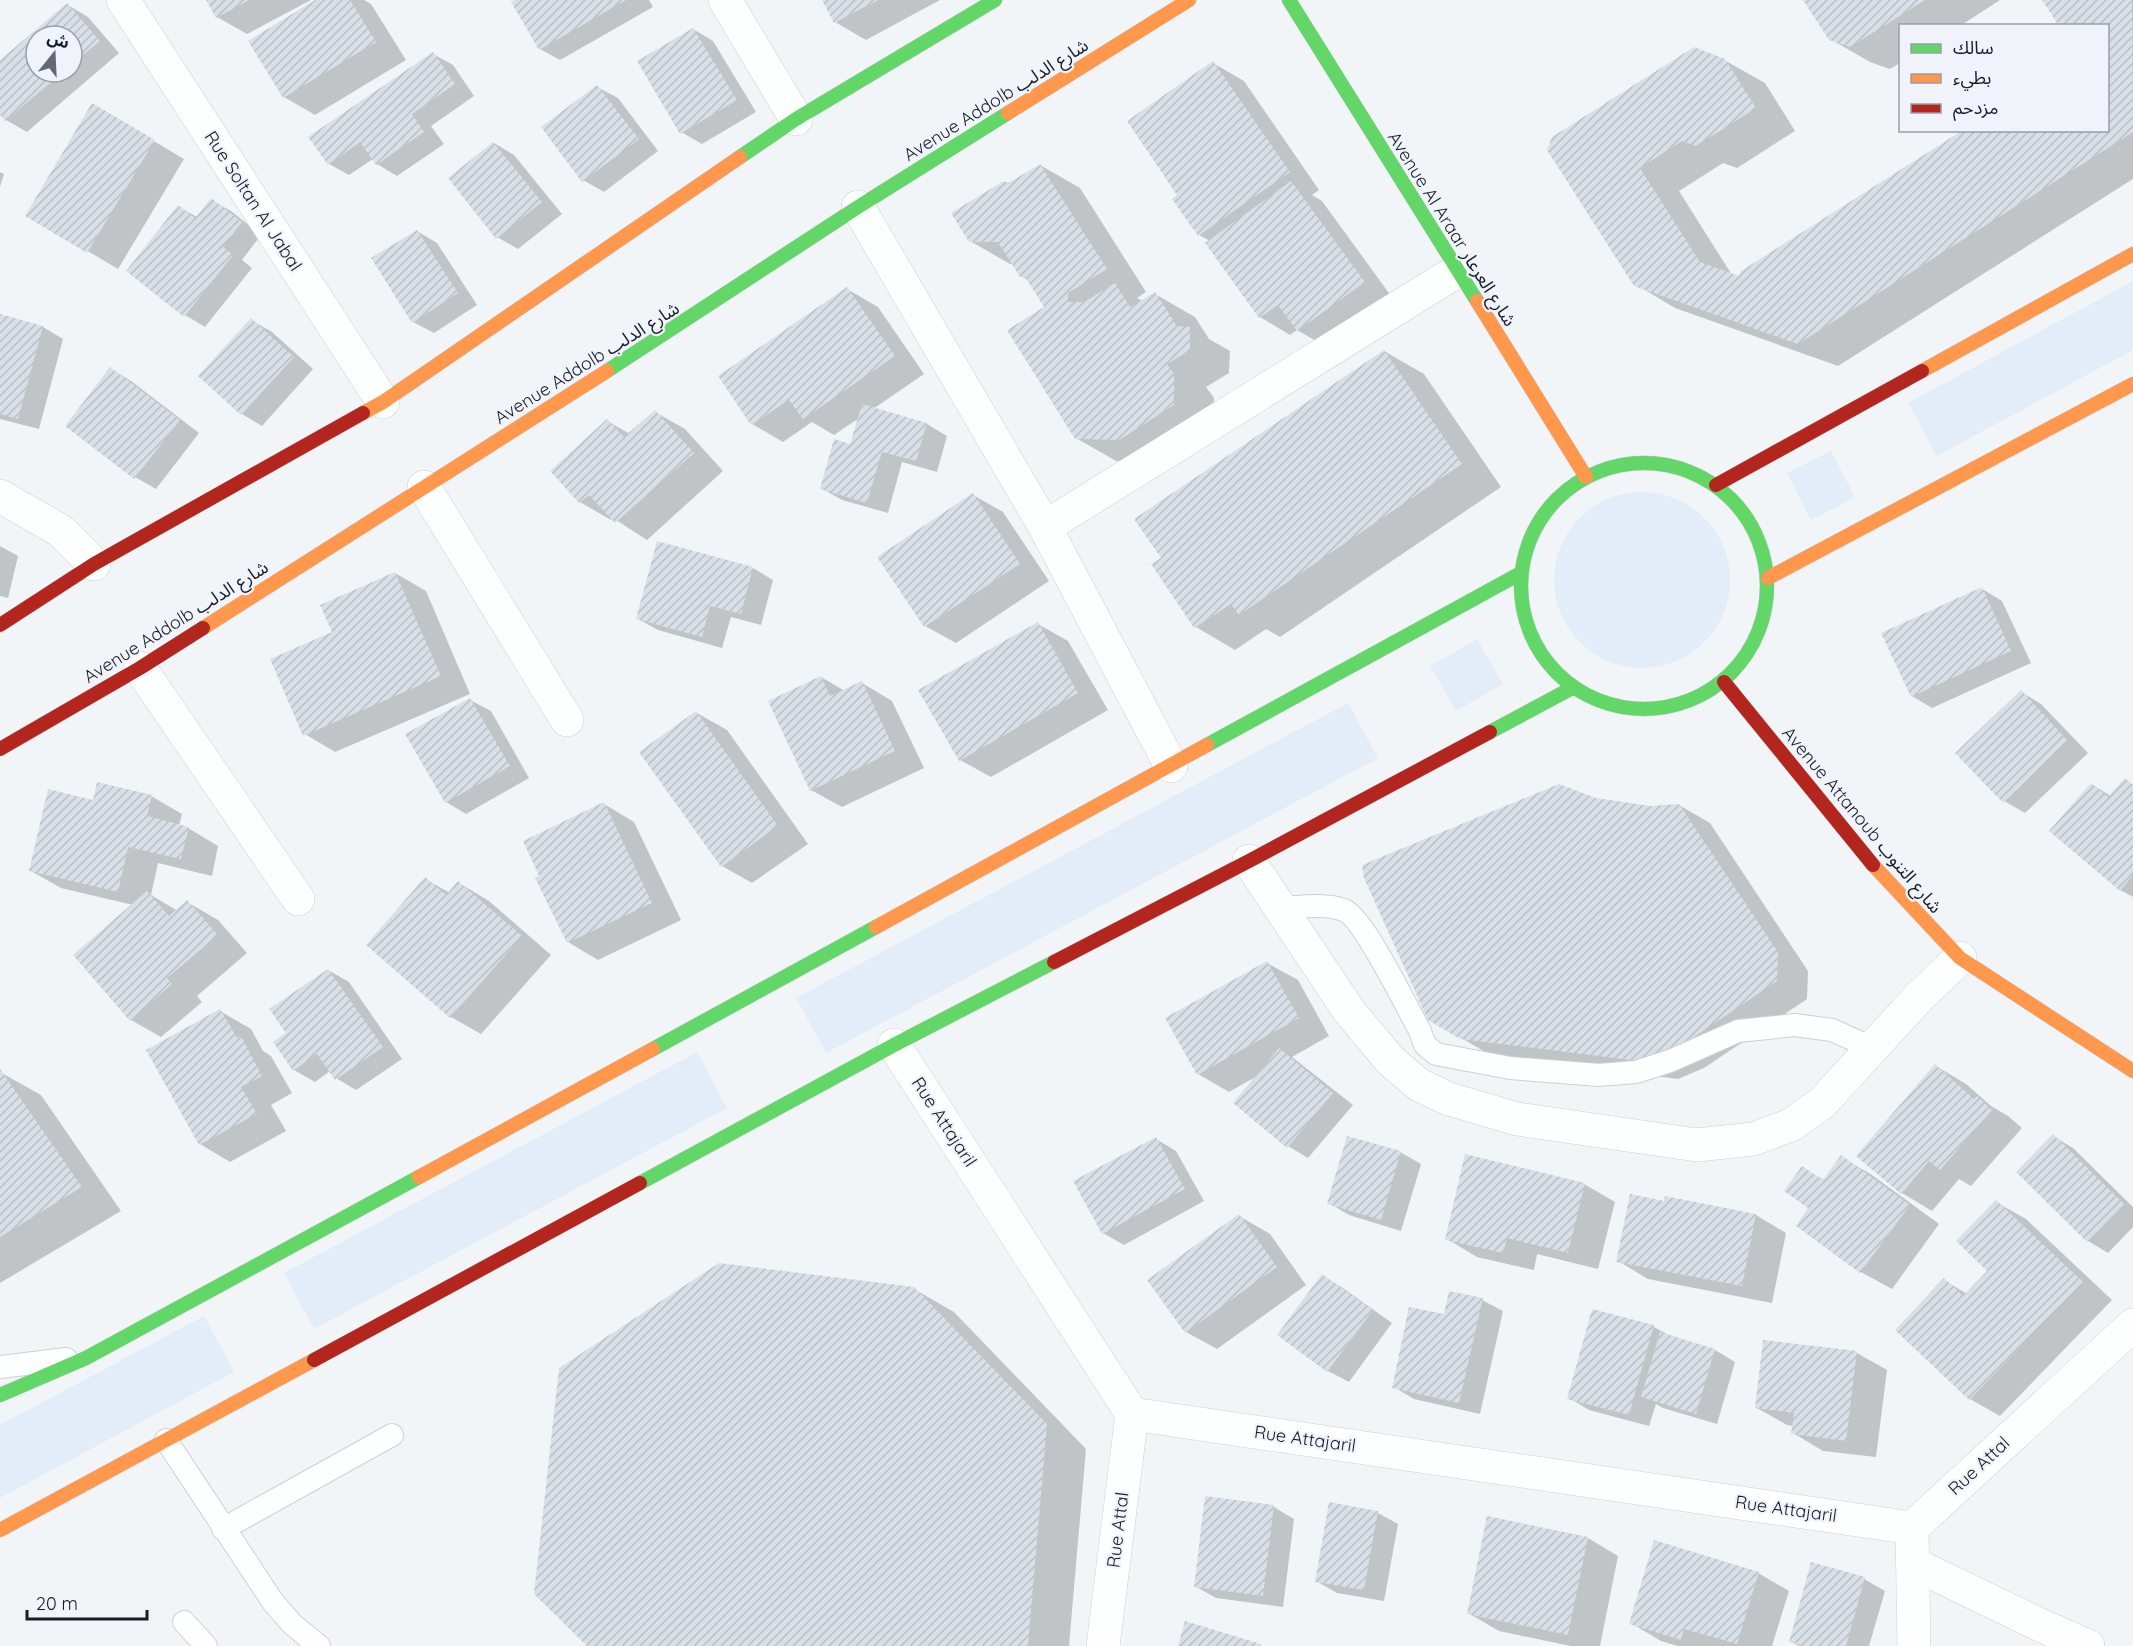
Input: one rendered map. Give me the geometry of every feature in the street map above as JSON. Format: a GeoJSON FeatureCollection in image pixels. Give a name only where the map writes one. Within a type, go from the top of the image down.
{"type":"FeatureCollection","features":[{"type":"Feature","properties":{"kind":"main road"},"geometry":{"type":"LineString","coordinates":[[0,625],[94,564],[383,402],[796,119],[995,0]]}},
{"type":"Feature","properties":{"kind":"main road","name":"Avenue Addolb شارع الدلب"},"geometry":{"type":"LineString","coordinates":[[0,749],[140,668],[685,322],[858,207],[1189,0]]}},
{"type":"Feature","properties":{"kind":"main road","name":"Avenue Al Araar شارع العرعار"},"geometry":{"type":"LineString","coordinates":[[1289,0],[1586,477]]}},
{"type":"Feature","properties":{"kind":"main road"},"geometry":{"type":"LineString","coordinates":[[1716,485],[2133,254]]}},
{"type":"Feature","properties":{"kind":"main road"},"geometry":{"type":"LineString","coordinates":[[1768,578],[2133,384]]}},
{"type":"Feature","properties":{"kind":"main road"},"geometry":{"type":"LineString","coordinates":[[1652,462],[1685,469],[1716,485],[1736,503],[1753,525],[1763,551],[1768,578],[1764,617],[1749,652],[1724,682],[1689,701],[1650,709],[1610,704],[1574,687],[1550,665],[1532,637],[1522,606],[1521,573],[1528,544],[1541,517],[1561,494],[1586,477],[1618,465],[1652,462]]}},
{"type":"Feature","properties":{"kind":"main road"},"geometry":{"type":"LineString","coordinates":[[0,1395],[86,1358],[1521,573]]}},
{"type":"Feature","properties":{"kind":"main road","name":"Avenue Attanoub شارع التنوب"},"geometry":{"type":"LineString","coordinates":[[1724,682],[1875,868],[1960,958],[2133,1071]]}},
{"type":"Feature","properties":{"kind":"main road"},"geometry":{"type":"LineString","coordinates":[[0,1530],[894,1045],[1249,861],[1574,687]]}},
{"type":"Feature","properties":{"kind":"street","name":"Rue Soltan Al Jabal"},"geometry":{"type":"LineString","coordinates":[[123,0],[383,402]]}},
{"type":"Feature","properties":{"kind":"street"},"geometry":{"type":"LineString","coordinates":[[725,0],[796,119]]}},
{"type":"Feature","properties":{"kind":"street"},"geometry":{"type":"LineString","coordinates":[[858,207],[1045,527],[1171,766]]}},
{"type":"Feature","properties":{"kind":"street"},"geometry":{"type":"LineString","coordinates":[[1045,527],[1457,271]]}},
{"type":"Feature","properties":{"kind":"street"},"geometry":{"type":"LineString","coordinates":[[424,487],[567,720]]}},
{"type":"Feature","properties":{"kind":"street"},"geometry":{"type":"LineString","coordinates":[[0,496],[61,531],[94,564]]}},
{"type":"Feature","properties":{"kind":"street"},"geometry":{"type":"LineString","coordinates":[[140,668],[298,898]]}},
{"type":"Feature","properties":{"kind":"street"},"geometry":{"type":"LineString","coordinates":[[1249,861],[1349,1011],[1390,1060],[1419,1085],[1449,1100],[1517,1119],[1697,1145],[1753,1139],[1791,1125],[1822,1103],[1920,996],[1960,958]]}},
{"type":"Feature","properties":{"kind":"street","name":"Rue Attajaril"},"geometry":{"type":"LineString","coordinates":[[894,1045],[1132,1414],[1912,1528]]}},
{"type":"Feature","properties":{"kind":"street","name":"Rue Attal"},"geometry":{"type":"LineString","coordinates":[[1912,1528],[2133,1324]]}},
{"type":"Feature","properties":{"kind":"street","name":"Rue Attal"},"geometry":{"type":"LineString","coordinates":[[1103,1646],[1132,1414]]}},
{"type":"Feature","properties":{"kind":"street"},"geometry":{"type":"LineString","coordinates":[[1912,1528],[1914,1646]]}},
{"type":"Feature","properties":{"kind":"street"},"geometry":{"type":"LineString","coordinates":[[1912,1563],[2088,1646]]}},
{"type":"Feature","properties":{"kind":"lane"},"geometry":{"type":"LineString","coordinates":[[1280,908],[1325,906],[1347,911],[1362,927],[1420,1031],[1425,1045],[1436,1054],[1510,1068],[1599,1075],[1636,1072],[1670,1061],[1738,1031],[1795,1025],[1832,1030],[1872,1048]]}},
{"type":"Feature","properties":{"kind":"lane"},"geometry":{"type":"LineString","coordinates":[[0,1367],[86,1358]]}},
{"type":"Feature","properties":{"kind":"lane"},"geometry":{"type":"LineString","coordinates":[[223,1529],[392,1435]]}},
{"type":"Feature","properties":{"kind":"lane"},"geometry":{"type":"LineString","coordinates":[[166,1440],[273,1602],[292,1624],[320,1646]]}},
{"type":"Feature","properties":{"kind":"lane"},"geometry":{"type":"LineString","coordinates":[[184,1622],[206,1646]]}},
{"type":"Feature","properties":{"kind":"shaded area"},"geometry":{"type":"Polygon","coordinates":[[[2133,281],[2133,350],[1937,456],[1908,403],[2133,281]]]}},
{"type":"Feature","properties":{"kind":"shaded area"},"geometry":{"type":"Polygon","coordinates":[[[1831,451],[1855,497],[1811,520],[1787,473],[1831,451]]]}},
{"type":"Feature","properties":{"kind":"shaded area"},"geometry":{"type":"Polygon","coordinates":[[[1642,492],[1659,493],[1676,498],[1705,517],[1724,546],[1729,563],[1729,597],[1724,614],[1705,643],[1676,662],[1659,667],[1642,668],[1625,667],[1608,662],[1579,643],[1560,614],[1555,597],[1554,580],[1555,563],[1560,546],[1579,517],[1608,498],[1625,493],[1642,492]]]}},
{"type":"Feature","properties":{"kind":"shaded area"},"geometry":{"type":"Polygon","coordinates":[[[1477,639],[1503,684],[1456,711],[1430,666],[1477,639]]]}},
{"type":"Feature","properties":{"kind":"shaded area"},"geometry":{"type":"Polygon","coordinates":[[[1348,703],[1378,758],[826,1053],[796,998],[1348,703]]]}},
{"type":"Feature","properties":{"kind":"shaded area"},"geometry":{"type":"Polygon","coordinates":[[[697,1052],[727,1108],[314,1329],[284,1273],[697,1052]]]}},
{"type":"Feature","properties":{"kind":"shaded area"},"geometry":{"type":"Polygon","coordinates":[[[204,1316],[234,1372],[0,1498],[0,1425],[204,1316]]]}},
{"type":"Feature","properties":{"kind":"building"},"geometry":{"type":"Polygon","coordinates":[[[206,0],[249,0],[216,18],[206,0]]]}},
{"type":"Feature","properties":{"kind":"building"},"geometry":{"type":"Polygon","coordinates":[[[315,0],[350,0],[376,42],[283,98],[248,41],[315,0]]]}},
{"type":"Feature","properties":{"kind":"building"},"geometry":{"type":"Polygon","coordinates":[[[515,0],[626,0],[539,50],[511,2],[515,0]]]}},
{"type":"Feature","properties":{"kind":"building"},"geometry":{"type":"Polygon","coordinates":[[[822,0],[878,0],[834,23],[822,0]]]}},
{"type":"Feature","properties":{"kind":"building"},"geometry":{"type":"Polygon","coordinates":[[[1803,0],[1925,0],[1850,47],[1829,40],[1803,0]]]}},
{"type":"Feature","properties":{"kind":"building"},"geometry":{"type":"Polygon","coordinates":[[[2042,0],[2132,0],[2133,132],[1798,344],[1634,286],[1547,150],[1552,137],[1694,47],[1725,59],[1756,108],[1696,146],[1682,141],[1640,168],[1700,262],[1739,276],[1741,271],[1960,132],[2109,132],[2109,24],[2058,24],[2042,0]]]}},
{"type":"Feature","properties":{"kind":"building"},"geometry":{"type":"Polygon","coordinates":[[[67,3],[100,41],[84,54],[84,24],[42,24],[67,3]]]}},
{"type":"Feature","properties":{"kind":"building"},"geometry":{"type":"Polygon","coordinates":[[[693,28],[737,100],[680,134],[637,61],[693,28]]]}},
{"type":"Feature","properties":{"kind":"building"},"geometry":{"type":"Polygon","coordinates":[[[24,40],[24,84],[49,84],[5,121],[0,115],[0,60],[24,40]]]}},
{"type":"Feature","properties":{"kind":"building"},"geometry":{"type":"Polygon","coordinates":[[[433,52],[455,84],[412,114],[424,132],[376,165],[360,142],[328,165],[308,137],[433,52]]]}},
{"type":"Feature","properties":{"kind":"building"},"geometry":{"type":"Polygon","coordinates":[[[1213,61],[1290,172],[1198,236],[1172,199],[1177,195],[1127,121],[1213,61]]]}},
{"type":"Feature","properties":{"kind":"building"},"geometry":{"type":"Polygon","coordinates":[[[597,85],[639,139],[582,182],[541,127],[597,85]]]}},
{"type":"Feature","properties":{"kind":"building"},"geometry":{"type":"Polygon","coordinates":[[[92,103],[155,140],[87,253],[25,216],[92,103]]]}},
{"type":"Feature","properties":{"kind":"building"},"geometry":{"type":"Polygon","coordinates":[[[493,142],[542,202],[496,239],[448,178],[493,142]]]}},
{"type":"Feature","properties":{"kind":"building"},"geometry":{"type":"Polygon","coordinates":[[[1040,164],[1107,269],[1068,293],[1068,302],[1084,302],[1115,283],[1130,307],[1155,292],[1177,326],[1190,327],[1190,350],[1167,364],[1174,374],[1174,405],[1119,440],[1075,439],[1007,330],[1044,307],[1025,277],[1020,277],[998,242],[969,242],[951,213],[1002,182],[1010,182],[1040,164]]]}},
{"type":"Feature","properties":{"kind":"building"},"geometry":{"type":"Polygon","coordinates":[[[1291,181],[1365,282],[1297,331],[1278,305],[1259,318],[1205,243],[1291,181]]]}},
{"type":"Feature","properties":{"kind":"building"},"geometry":{"type":"Polygon","coordinates":[[[211,198],[242,222],[223,247],[233,255],[184,317],[126,271],[178,205],[195,218],[211,198]]]}},
{"type":"Feature","properties":{"kind":"building"},"geometry":{"type":"Polygon","coordinates":[[[417,230],[458,293],[412,323],[371,258],[417,230]]]}},
{"type":"Feature","properties":{"kind":"building"},"geometry":{"type":"Polygon","coordinates":[[[847,287],[895,356],[803,419],[789,400],[751,425],[718,376],[847,287]]]}},
{"type":"Feature","properties":{"kind":"building"},"geometry":{"type":"Polygon","coordinates":[[[0,314],[43,326],[18,419],[0,414],[0,314]]]}},
{"type":"Feature","properties":{"kind":"building"},"geometry":{"type":"Polygon","coordinates":[[[251,318],[294,357],[241,415],[198,376],[251,318]]]}},
{"type":"Feature","properties":{"kind":"building"},"geometry":{"type":"Polygon","coordinates":[[[1384,350],[1462,464],[1239,615],[1231,604],[1194,628],[1151,564],[1161,558],[1134,519],[1384,350]]]}},
{"type":"Feature","properties":{"kind":"building"},"geometry":{"type":"Polygon","coordinates":[[[110,367],[180,420],[134,479],[65,426],[110,367]]]}},
{"type":"Feature","properties":{"kind":"building"},"geometry":{"type":"Polygon","coordinates":[[[862,404],[927,423],[916,461],[882,452],[867,503],[820,489],[834,439],[850,444],[862,404]]]}},
{"type":"Feature","properties":{"kind":"building"},"geometry":{"type":"Polygon","coordinates":[[[655,410],[694,453],[615,523],[589,495],[579,503],[550,471],[607,419],[624,437],[655,410]]]}},
{"type":"Feature","properties":{"kind":"building"},"geometry":{"type":"Polygon","coordinates":[[[973,493],[1020,564],[924,627],[877,557],[973,493]]]}},
{"type":"Feature","properties":{"kind":"building"},"geometry":{"type":"Polygon","coordinates":[[[657,541],[753,567],[741,614],[710,606],[702,637],[636,619],[657,541]]]}},
{"type":"Feature","properties":{"kind":"building"},"geometry":{"type":"Polygon","coordinates":[[[395,572],[441,676],[303,736],[270,659],[332,632],[320,605],[395,572]]]}},
{"type":"Feature","properties":{"kind":"building"},"geometry":{"type":"Polygon","coordinates":[[[1982,587],[2011,651],[1911,697],[1881,633],[1982,587]]]}},
{"type":"Feature","properties":{"kind":"building"},"geometry":{"type":"Polygon","coordinates":[[[1038,622],[1078,693],[959,761],[918,690],[1038,622]]]}},
{"type":"Feature","properties":{"kind":"building"},"geometry":{"type":"Polygon","coordinates":[[[821,676],[830,696],[862,681],[895,751],[810,791],[768,701],[821,676]]]}},
{"type":"Feature","properties":{"kind":"building"},"geometry":{"type":"Polygon","coordinates":[[[2021,690],[2068,741],[2003,803],[1955,753],[2021,690]]]}},
{"type":"Feature","properties":{"kind":"building"},"geometry":{"type":"Polygon","coordinates":[[[470,698],[510,766],[445,803],[405,734],[470,698]]]}},
{"type":"Feature","properties":{"kind":"building"},"geometry":{"type":"Polygon","coordinates":[[[696,711],[778,826],[721,867],[639,752],[696,711]]]}},
{"type":"Feature","properties":{"kind":"building"},"geometry":{"type":"Polygon","coordinates":[[[2125,778],[2133,785],[2133,875],[2120,891],[2049,831],[2091,783],[2108,797],[2125,778]]]}},
{"type":"Feature","properties":{"kind":"building"},"geometry":{"type":"Polygon","coordinates":[[[97,782],[152,795],[147,816],[189,827],[181,859],[128,847],[118,892],[29,871],[48,789],[93,800],[97,782]]]}},
{"type":"Feature","properties":{"kind":"building"},"geometry":{"type":"Polygon","coordinates":[[[1559,784],[1596,798],[1650,806],[1679,804],[1778,952],[1777,981],[1673,1051],[1647,1062],[1460,1039],[1428,1020],[1364,878],[1362,865],[1559,784]]]}},
{"type":"Feature","properties":{"kind":"building"},"geometry":{"type":"Polygon","coordinates":[[[604,802],[652,903],[567,943],[535,878],[539,876],[523,841],[604,802]]]}},
{"type":"Feature","properties":{"kind":"building"},"geometry":{"type":"Polygon","coordinates":[[[425,877],[446,895],[458,881],[522,936],[450,1018],[366,945],[425,877]]]}},
{"type":"Feature","properties":{"kind":"building"},"geometry":{"type":"Polygon","coordinates":[[[147,891],[169,916],[187,900],[218,935],[167,978],[172,984],[130,1021],[73,955],[147,891]]]}},
{"type":"Feature","properties":{"kind":"building"},"geometry":{"type":"Polygon","coordinates":[[[1267,961],[1299,1018],[1197,1075],[1165,1018],[1267,961]]]}},
{"type":"Feature","properties":{"kind":"building"},"geometry":{"type":"Polygon","coordinates":[[[328,969],[383,1047],[335,1080],[317,1054],[293,1071],[273,1042],[286,1033],[269,1009],[328,969]]]}},
{"type":"Feature","properties":{"kind":"building"},"geometry":{"type":"Polygon","coordinates":[[[220,1009],[237,1038],[241,1036],[262,1076],[241,1087],[257,1114],[199,1145],[146,1050],[220,1009]]]}},
{"type":"Feature","properties":{"kind":"building"},"geometry":{"type":"Polygon","coordinates":[[[1279,1048],[1333,1093],[1287,1148],[1233,1103],[1279,1048]]]}},
{"type":"Feature","properties":{"kind":"building"},"geometry":{"type":"Polygon","coordinates":[[[1935,1064],[1974,1099],[1977,1096],[1992,1110],[1940,1170],[1929,1161],[1901,1194],[1856,1156],[1935,1064]]]}},
{"type":"Feature","properties":{"kind":"building"},"geometry":{"type":"Polygon","coordinates":[[[0,1069],[82,1187],[0,1237],[0,1069]]]}},
{"type":"Feature","properties":{"kind":"building"},"geometry":{"type":"Polygon","coordinates":[[[2053,1134],[2124,1204],[2087,1242],[2016,1172],[2053,1134]]]}},
{"type":"Feature","properties":{"kind":"building"},"geometry":{"type":"Polygon","coordinates":[[[1347,1136],[1401,1151],[1381,1220],[1327,1204],[1347,1136]]]}},
{"type":"Feature","properties":{"kind":"building"},"geometry":{"type":"Polygon","coordinates":[[[1156,1137],[1185,1189],[1102,1234],[1073,1181],[1156,1137]]]}},
{"type":"Feature","properties":{"kind":"building"},"geometry":{"type":"Polygon","coordinates":[[[1465,1154],[1585,1183],[1568,1253],[1507,1238],[1503,1253],[1445,1240],[1465,1154]]]}},
{"type":"Feature","properties":{"kind":"building"},"geometry":{"type":"Polygon","coordinates":[[[1841,1155],[1910,1205],[1860,1273],[1796,1226],[1808,1208],[1784,1191],[1802,1166],[1823,1180],[1841,1155]]]}},
{"type":"Feature","properties":{"kind":"building"},"geometry":{"type":"Polygon","coordinates":[[[1630,1194],[1664,1201],[1665,1196],[1756,1214],[1742,1286],[1616,1262],[1630,1194]]]}},
{"type":"Feature","properties":{"kind":"building"},"geometry":{"type":"Polygon","coordinates":[[[1996,1200],[2083,1282],[1969,1400],[1895,1330],[1944,1278],[1963,1296],[1987,1271],[1956,1241],[1996,1200]]]}},
{"type":"Feature","properties":{"kind":"building"},"geometry":{"type":"Polygon","coordinates":[[[1239,1214],[1277,1267],[1185,1333],[1147,1280],[1239,1214]]]}},
{"type":"Feature","properties":{"kind":"building"},"geometry":{"type":"Polygon","coordinates":[[[719,1263],[914,1287],[1047,1424],[1028,1646],[587,1646],[534,1594],[559,1368],[719,1263]]]}},
{"type":"Feature","properties":{"kind":"building"},"geometry":{"type":"Polygon","coordinates":[[[1322,1274],[1373,1310],[1327,1372],[1277,1335],[1322,1274]]]}},
{"type":"Feature","properties":{"kind":"building"},"geometry":{"type":"Polygon","coordinates":[[[1449,1291],[1483,1298],[1459,1403],[1392,1388],[1409,1307],[1444,1314],[1449,1291]]]}},
{"type":"Feature","properties":{"kind":"building"},"geometry":{"type":"Polygon","coordinates":[[[1592,1309],[1654,1325],[1629,1415],[1567,1399],[1592,1309]]]}},
{"type":"Feature","properties":{"kind":"building"},"geometry":{"type":"Polygon","coordinates":[[[1660,1332],[1715,1349],[1696,1414],[1641,1397],[1660,1332]]]}},
{"type":"Feature","properties":{"kind":"building"},"geometry":{"type":"Polygon","coordinates":[[[1763,1340],[1857,1351],[1846,1441],[1791,1434],[1794,1413],[1755,1408],[1763,1340]]]}},
{"type":"Feature","properties":{"kind":"building"},"geometry":{"type":"Polygon","coordinates":[[[1205,1496],[1274,1505],[1263,1596],[1194,1587],[1205,1496]]]}},
{"type":"Feature","properties":{"kind":"building"},"geometry":{"type":"Polygon","coordinates":[[[1329,1502],[1378,1511],[1364,1590],[1315,1582],[1329,1502]]]}},
{"type":"Feature","properties":{"kind":"building"},"geometry":{"type":"Polygon","coordinates":[[[1487,1516],[1588,1537],[1568,1635],[1467,1614],[1487,1516]]]}},
{"type":"Feature","properties":{"kind":"building"},"geometry":{"type":"Polygon","coordinates":[[[1654,1540],[1759,1572],[1737,1644],[1684,1629],[1681,1640],[1629,1624],[1654,1540]]]}},
{"type":"Feature","properties":{"kind":"building"},"geometry":{"type":"Polygon","coordinates":[[[1811,1562],[1865,1577],[1846,1646],[1804,1646],[1789,1642],[1811,1562]]]}},
{"type":"Feature","properties":{"kind":"building"},"geometry":{"type":"Polygon","coordinates":[[[1185,1621],[1261,1644],[1261,1646],[1178,1646],[1185,1621]]]}},
{"type":"Feature","properties":{"kind":"traffic: fast"},"geometry":{"type":"LineString","coordinates":[[740,157],[796,119],[995,0]]}},
{"type":"Feature","properties":{"kind":"traffic: fast"},"geometry":{"type":"LineString","coordinates":[[1289,0],[1477,301]]}},
{"type":"Feature","properties":{"kind":"traffic: fast"},"geometry":{"type":"LineString","coordinates":[[607,371],[858,207],[1008,113]]}},
{"type":"Feature","properties":{"kind":"traffic: fast"},"geometry":{"type":"LineString","coordinates":[[1644,463],[1668,465],[1691,472],[1712,484],[1731,499],[1746,518],[1758,539],[1765,562],[1767,586],[1765,610],[1758,633],[1746,654],[1731,673],[1712,688],[1691,700],[1668,707],[1644,709],[1620,707],[1597,700],[1576,688],[1557,673],[1542,654],[1530,633],[1523,610],[1521,586],[1523,562],[1530,539],[1542,518],[1557,499],[1576,484],[1597,472],[1620,465],[1644,463]]}},
{"type":"Feature","properties":{"kind":"traffic: fast"},"geometry":{"type":"LineString","coordinates":[[1207,745],[1521,573]]}},
{"type":"Feature","properties":{"kind":"traffic: fast"},"geometry":{"type":"LineString","coordinates":[[1490,732],[1574,687]]}},
{"type":"Feature","properties":{"kind":"traffic: fast"},"geometry":{"type":"LineString","coordinates":[[653,1049],[876,927]]}},
{"type":"Feature","properties":{"kind":"traffic: fast"},"geometry":{"type":"LineString","coordinates":[[640,1183],[894,1045],[1054,962]]}},
{"type":"Feature","properties":{"kind":"traffic: fast"},"geometry":{"type":"LineString","coordinates":[[0,1395],[86,1358],[419,1177]]}},
{"type":"Feature","properties":{"kind":"traffic: slow"},"geometry":{"type":"LineString","coordinates":[[1008,113],[1189,0]]}},
{"type":"Feature","properties":{"kind":"traffic: slow"},"geometry":{"type":"LineString","coordinates":[[363,413],[383,402],[740,157]]}},
{"type":"Feature","properties":{"kind":"traffic: slow"},"geometry":{"type":"LineString","coordinates":[[1922,371],[2133,254]]}},
{"type":"Feature","properties":{"kind":"traffic: slow"},"geometry":{"type":"LineString","coordinates":[[1477,301],[1586,477]]}},
{"type":"Feature","properties":{"kind":"traffic: slow"},"geometry":{"type":"LineString","coordinates":[[203,628],[607,371]]}},
{"type":"Feature","properties":{"kind":"traffic: slow"},"geometry":{"type":"LineString","coordinates":[[1768,578],[2133,384]]}},
{"type":"Feature","properties":{"kind":"traffic: slow"},"geometry":{"type":"LineString","coordinates":[[876,927],[1207,745]]}},
{"type":"Feature","properties":{"kind":"traffic: slow"},"geometry":{"type":"LineString","coordinates":[[1873,865],[1960,958],[2133,1071]]}},
{"type":"Feature","properties":{"kind":"traffic: slow"},"geometry":{"type":"LineString","coordinates":[[419,1177],[653,1049]]}},
{"type":"Feature","properties":{"kind":"traffic: slow"},"geometry":{"type":"LineString","coordinates":[[0,1530],[314,1360]]}},
{"type":"Feature","properties":{"kind":"traffic: jam"},"geometry":{"type":"LineString","coordinates":[[1716,485],[1922,371]]}},
{"type":"Feature","properties":{"kind":"traffic: jam"},"geometry":{"type":"LineString","coordinates":[[0,625],[94,564],[363,413]]}},
{"type":"Feature","properties":{"kind":"traffic: jam"},"geometry":{"type":"LineString","coordinates":[[0,749],[140,668],[203,628]]}},
{"type":"Feature","properties":{"kind":"traffic: jam"},"geometry":{"type":"LineString","coordinates":[[1724,682],[1873,865]]}},
{"type":"Feature","properties":{"kind":"traffic: jam"},"geometry":{"type":"LineString","coordinates":[[1054,962],[1490,732]]}},
{"type":"Feature","properties":{"kind":"traffic: jam"},"geometry":{"type":"LineString","coordinates":[[314,1360],[640,1183]]}}]}
